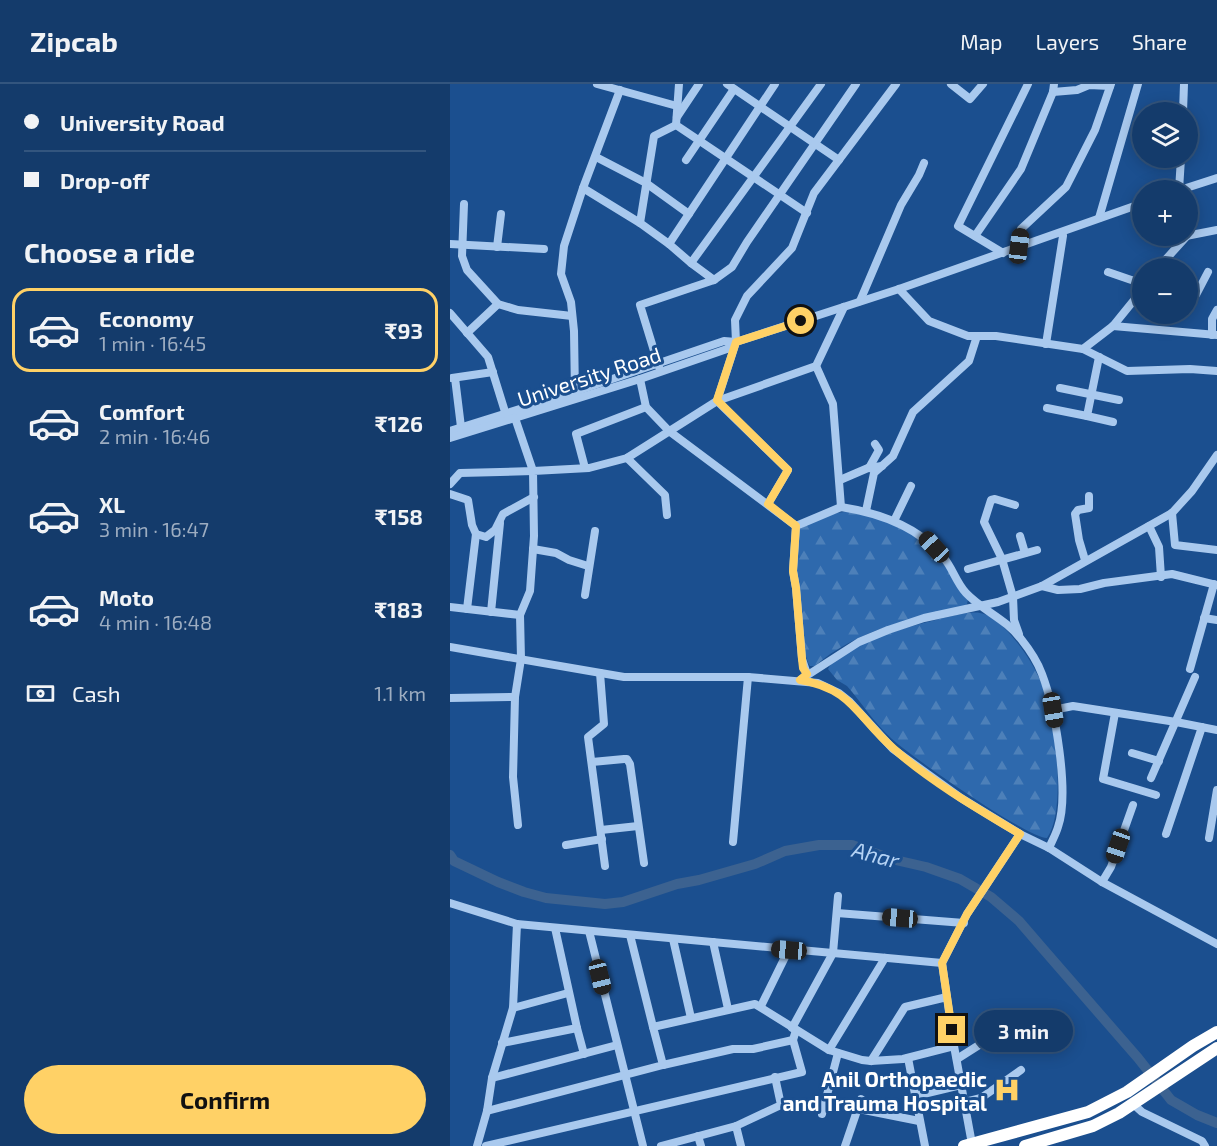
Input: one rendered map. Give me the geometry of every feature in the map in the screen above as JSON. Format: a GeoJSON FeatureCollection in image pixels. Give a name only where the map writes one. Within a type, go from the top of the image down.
{"type":"FeatureCollection","features":[{"type":"Feature","properties":{"kind":"highway"},"geometry":{"type":"LineString","coordinates":[[1025,1146],[1093,1126],[1119,1113],[1137,1084],[1217,1032]]}},
{"type":"Feature","properties":{"kind":"highway"},"geometry":{"type":"LineString","coordinates":[[968,1145],[1130,1098],[1147,1096],[1217,1048]]}},
{"type":"Feature","properties":{"kind":"highway"},"geometry":{"type":"LineString","coordinates":[[993,1146],[1086,1122],[1130,1098]]}},
{"type":"Feature","properties":{"kind":"street"},"geometry":{"type":"LineString","coordinates":[[597,84],[677,106]]}},
{"type":"Feature","properties":{"kind":"street"},"geometry":{"type":"LineString","coordinates":[[638,95],[641,84]]}},
{"type":"Feature","properties":{"kind":"street"},"geometry":{"type":"LineString","coordinates":[[676,121],[679,84]]}},
{"type":"Feature","properties":{"kind":"street"},"geometry":{"type":"LineString","coordinates":[[640,223],[654,136],[676,121],[699,84]]}},
{"type":"Feature","properties":{"kind":"street"},"geometry":{"type":"LineString","coordinates":[[669,244],[776,84]]}},
{"type":"Feature","properties":{"kind":"street"},"geometry":{"type":"LineString","coordinates":[[691,263],[821,84]]}},
{"type":"Feature","properties":{"kind":"street"},"geometry":{"type":"LineString","coordinates":[[659,368],[640,305],[714,280],[732,267],[779,194],[856,84]]}},
{"type":"Feature","properties":{"kind":"street"},"geometry":{"type":"LineString","coordinates":[[951,84],[970,99],[983,84]]}},
{"type":"Feature","properties":{"kind":"street"},"geometry":{"type":"LineString","coordinates":[[1003,253],[958,226],[1028,84]]}},
{"type":"Feature","properties":{"kind":"street"},"geometry":{"type":"LineString","coordinates":[[975,236],[1021,169],[1054,88],[1077,90],[1089,84],[1111,85],[1095,130],[1066,186],[1021,229],[1019,246]]}},
{"type":"Feature","properties":{"kind":"street"},"geometry":{"type":"LineString","coordinates":[[1099,218],[1138,84]]}},
{"type":"Feature","properties":{"kind":"street"},"geometry":{"type":"LineString","coordinates":[[1183,102],[1184,84]]}},
{"type":"Feature","properties":{"kind":"street"},"geometry":{"type":"LineString","coordinates":[[717,400],[736,342],[735,320],[747,296],[792,248],[814,194],[894,85]]}},
{"type":"Feature","properties":{"kind":"street"},"geometry":{"type":"LineString","coordinates":[[686,160],[731,87],[838,160]]}},
{"type":"Feature","properties":{"kind":"street"},"geometry":{"type":"LineString","coordinates":[[575,396],[571,302],[561,273],[564,246],[620,90]]}},
{"type":"Feature","properties":{"kind":"street"},"geometry":{"type":"LineString","coordinates":[[676,121],[726,159],[807,213]]}},
{"type":"Feature","properties":{"kind":"street"},"geometry":{"type":"LineString","coordinates":[[596,157],[646,183],[689,214]]}},
{"type":"Feature","properties":{"kind":"street"},"geometry":{"type":"LineString","coordinates":[[860,301],[901,205],[924,163]]}},
{"type":"Feature","properties":{"kind":"street"},"geometry":{"type":"LineString","coordinates":[[1198,184],[1217,178]]}},
{"type":"Feature","properties":{"kind":"street"},"geometry":{"type":"LineString","coordinates":[[1198,190],[1217,184]]}},
{"type":"Feature","properties":{"kind":"street"},"geometry":{"type":"LineString","coordinates":[[583,188],[640,223],[714,280]]}},
{"type":"Feature","properties":{"kind":"street"},"geometry":{"type":"LineString","coordinates":[[464,204],[462,256],[467,270],[498,304],[518,310],[572,316]]}},
{"type":"Feature","properties":{"kind":"street","name":"University Road"},"geometry":{"type":"LineString","coordinates":[[450,438],[659,368],[724,341],[736,342],[899,289],[1132,207]]}},
{"type":"Feature","properties":{"kind":"street","name":"University Road"},"geometry":{"type":"LineString","coordinates":[[985,260],[1021,251],[1132,212]]}},
{"type":"Feature","properties":{"kind":"street"},"geometry":{"type":"LineString","coordinates":[[497,247],[501,214]]}},
{"type":"Feature","properties":{"kind":"street"},"geometry":{"type":"LineString","coordinates":[[1198,234],[1217,230]]}},
{"type":"Feature","properties":{"kind":"street"},"geometry":{"type":"LineString","coordinates":[[1046,344],[1063,236]]}},
{"type":"Feature","properties":{"kind":"street"},"geometry":{"type":"LineString","coordinates":[[450,244],[544,249]]}},
{"type":"Feature","properties":{"kind":"street"},"geometry":{"type":"LineString","coordinates":[[1167,258],[1177,246]]}},
{"type":"Feature","properties":{"kind":"street"},"geometry":{"type":"LineString","coordinates":[[1108,272],[1132,282]]}},
{"type":"Feature","properties":{"kind":"street"},"geometry":{"type":"LineString","coordinates":[[1198,291],[1208,272]]}},
{"type":"Feature","properties":{"kind":"street"},"geometry":{"type":"LineString","coordinates":[[899,289],[929,321],[968,336],[996,336],[1083,349],[1127,371],[1190,369],[1217,371]]}},
{"type":"Feature","properties":{"kind":"street"},"geometry":{"type":"LineString","coordinates":[[1083,349],[1113,326],[1132,301]]}},
{"type":"Feature","properties":{"kind":"street"},"geometry":{"type":"LineString","coordinates":[[467,333],[498,304]]}},
{"type":"Feature","properties":{"kind":"street"},"geometry":{"type":"LineString","coordinates":[[450,484],[460,473],[585,468],[627,458],[717,400],[816,366],[844,307]]}},
{"type":"Feature","properties":{"kind":"street"},"geometry":{"type":"LineString","coordinates":[[1113,326],[1214,335],[1212,319],[1217,310]]}},
{"type":"Feature","properties":{"kind":"street"},"geometry":{"type":"LineString","coordinates":[[450,313],[488,357],[533,471],[533,549],[530,591],[520,615],[521,659],[515,697],[513,777],[518,825]]}},
{"type":"Feature","properties":{"kind":"street"},"geometry":{"type":"LineString","coordinates":[[866,511],[874,473],[893,456],[913,412],[969,361],[977,336]]}},
{"type":"Feature","properties":{"kind":"street"},"geometry":{"type":"LineString","coordinates":[[1087,416],[1099,357]]}},
{"type":"Feature","properties":{"kind":"street"},"geometry":{"type":"LineString","coordinates":[[816,366],[833,404],[841,507]]}},
{"type":"Feature","properties":{"kind":"street","name":"University Road"},"geometry":{"type":"LineString","coordinates":[[575,396],[640,379],[659,368]]}},
{"type":"Feature","properties":{"kind":"street"},"geometry":{"type":"LineString","coordinates":[[461,427],[452,378],[493,372]]}},
{"type":"Feature","properties":{"kind":"street"},"geometry":{"type":"LineString","coordinates":[[640,379],[646,407],[669,431],[796,526]]}},
{"type":"Feature","properties":{"kind":"street"},"geometry":{"type":"LineString","coordinates":[[1060,388],[1119,400]]}},
{"type":"Feature","properties":{"kind":"street"},"geometry":{"type":"LineString","coordinates":[[717,400],[788,470],[768,504]]}},
{"type":"Feature","properties":{"kind":"street"},"geometry":{"type":"LineString","coordinates":[[585,468],[576,434],[646,407]]}},
{"type":"Feature","properties":{"kind":"street"},"geometry":{"type":"LineString","coordinates":[[1047,408],[1113,422]]}},
{"type":"Feature","properties":{"kind":"street","name":"University Road"},"geometry":{"type":"LineString","coordinates":[[450,430],[510,417]]}},
{"type":"Feature","properties":{"kind":"street"},"geometry":{"type":"LineString","coordinates":[[869,468],[879,450],[875,444]]}},
{"type":"Feature","properties":{"kind":"street"},"geometry":{"type":"LineString","coordinates":[[803,677],[859,642],[888,630],[924,618],[1013,597],[1042,586],[1172,513],[1217,455]]}},
{"type":"Feature","properties":{"kind":"street"},"geometry":{"type":"LineString","coordinates":[[627,458],[665,495],[667,514]]}},
{"type":"Feature","properties":{"kind":"street"},"geometry":{"type":"LineString","coordinates":[[840,480],[869,468],[882,466]]}},
{"type":"Feature","properties":{"kind":"street"},"geometry":{"type":"LineString","coordinates":[[894,521],[911,486]]}},
{"type":"Feature","properties":{"kind":"street"},"geometry":{"type":"LineString","coordinates":[[450,494],[468,500],[472,525],[476,534],[467,609]]}},
{"type":"Feature","properties":{"kind":"street"},"geometry":{"type":"LineString","coordinates":[[1085,560],[1075,514],[1078,510],[1089,508],[1089,496]]}},
{"type":"Feature","properties":{"kind":"street"},"geometry":{"type":"LineString","coordinates":[[476,534],[486,537],[495,530],[503,514],[534,497]]}},
{"type":"Feature","properties":{"kind":"street"},"geometry":{"type":"LineString","coordinates":[[1015,505],[995,499],[989,502],[984,522],[1002,559],[1013,597],[1014,620],[1021,640]]}},
{"type":"Feature","properties":{"kind":"street"},"geometry":{"type":"LineString","coordinates":[[796,526],[841,507],[866,511],[894,521],[925,537],[951,567],[965,591],[979,605],[1006,622],[1021,640],[1042,673],[1053,710],[1062,770],[1059,826],[1049,848]]}},
{"type":"Feature","properties":{"kind":"street"},"geometry":{"type":"LineString","coordinates":[[1172,513],[1175,544],[1217,550]]}},
{"type":"Feature","properties":{"kind":"street"},"geometry":{"type":"LineString","coordinates":[[491,612],[500,522]]}},
{"type":"Feature","properties":{"kind":"street"},"geometry":{"type":"LineString","coordinates":[[796,526],[793,571],[803,677]]}},
{"type":"Feature","properties":{"kind":"street"},"geometry":{"type":"LineString","coordinates":[[1149,526],[1159,547],[1161,577]]}},
{"type":"Feature","properties":{"kind":"street"},"geometry":{"type":"LineString","coordinates":[[585,595],[595,531]]}},
{"type":"Feature","properties":{"kind":"street"},"geometry":{"type":"LineString","coordinates":[[1020,536],[1025,553]]}},
{"type":"Feature","properties":{"kind":"street"},"geometry":{"type":"LineString","coordinates":[[533,549],[556,553],[588,566]]}},
{"type":"Feature","properties":{"kind":"street"},"geometry":{"type":"LineString","coordinates":[[968,569],[1037,550]]}},
{"type":"Feature","properties":{"kind":"street"},"geometry":{"type":"LineString","coordinates":[[1042,586],[1058,590],[1080,589],[1104,583],[1172,574],[1215,584],[1190,669]]}},
{"type":"Feature","properties":{"kind":"street"},"geometry":{"type":"LineString","coordinates":[[450,607],[520,615]]}},
{"type":"Feature","properties":{"kind":"street"},"geometry":{"type":"LineString","coordinates":[[1204,618],[1217,620]]}},
{"type":"Feature","properties":{"kind":"street"},"geometry":{"type":"LineString","coordinates":[[450,647],[624,677],[803,677],[818,682],[849,701],[893,749],[961,798],[1020,834],[1049,848],[1102,882],[1217,944]]}},
{"type":"Feature","properties":{"kind":"street"},"geometry":{"type":"LineString","coordinates":[[600,673],[605,721],[588,737],[605,866]]}},
{"type":"Feature","properties":{"kind":"street"},"geometry":{"type":"LineString","coordinates":[[733,842],[748,677]]}},
{"type":"Feature","properties":{"kind":"street"},"geometry":{"type":"LineString","coordinates":[[1151,778],[1195,677]]}},
{"type":"Feature","properties":{"kind":"street"},"geometry":{"type":"LineString","coordinates":[[450,698],[515,697]]}},
{"type":"Feature","properties":{"kind":"street"},"geometry":{"type":"LineString","coordinates":[[1053,710],[1072,706],[1217,730]]}},
{"type":"Feature","properties":{"kind":"street"},"geometry":{"type":"LineString","coordinates":[[1115,712],[1103,779],[1106,782],[1156,795]]}},
{"type":"Feature","properties":{"kind":"street"},"geometry":{"type":"LineString","coordinates":[[1166,834],[1202,727]]}},
{"type":"Feature","properties":{"kind":"street"},"geometry":{"type":"LineString","coordinates":[[1132,753],[1159,761]]}},
{"type":"Feature","properties":{"kind":"street"},"geometry":{"type":"LineString","coordinates":[[592,762],[627,759],[630,764],[644,863]]}},
{"type":"Feature","properties":{"kind":"street"},"geometry":{"type":"LineString","coordinates":[[1209,838],[1217,790]]}},
{"type":"Feature","properties":{"kind":"street"},"geometry":{"type":"LineString","coordinates":[[1102,882],[1111,867],[1133,805]]}},
{"type":"Feature","properties":{"kind":"street"},"geometry":{"type":"LineString","coordinates":[[566,844],[638,826]]}},
{"type":"Feature","properties":{"kind":"street"},"geometry":{"type":"LineString","coordinates":[[968,1145],[965,1102],[942,963],[966,919],[1020,834]]}},
{"type":"Feature","properties":{"kind":"street"},"geometry":{"type":"LineString","coordinates":[[486,1146],[802,1072],[794,1033],[833,953],[838,896]]}},
{"type":"Feature","properties":{"kind":"street"},"geometry":{"type":"LineString","coordinates":[[450,903],[517,924],[942,963]]}},
{"type":"Feature","properties":{"kind":"street"},"geometry":{"type":"LineString","coordinates":[[837,913],[966,919]]}},
{"type":"Feature","properties":{"kind":"street"},"geometry":{"type":"LineString","coordinates":[[477,1146],[487,1111],[492,1078],[513,1008],[517,924]]}},
{"type":"Feature","properties":{"kind":"street"},"geometry":{"type":"LineString","coordinates":[[555,928],[568,993],[584,1054]]}},
{"type":"Feature","properties":{"kind":"street"},"geometry":{"type":"LineString","coordinates":[[589,931],[643,1146]]}},
{"type":"Feature","properties":{"kind":"street"},"geometry":{"type":"LineString","coordinates":[[630,935],[663,1065]]}},
{"type":"Feature","properties":{"kind":"street"},"geometry":{"type":"LineString","coordinates":[[673,939],[691,1018]]}},
{"type":"Feature","properties":{"kind":"street"},"geometry":{"type":"LineString","coordinates":[[713,942],[728,1009]]}},
{"type":"Feature","properties":{"kind":"street"},"geometry":{"type":"LineString","coordinates":[[761,1006],[789,950]]}},
{"type":"Feature","properties":{"kind":"street"},"geometry":{"type":"LineString","coordinates":[[829,1050],[885,958]]}},
{"type":"Feature","properties":{"kind":"street"},"geometry":{"type":"LineString","coordinates":[[513,1008],[568,993]]}},
{"type":"Feature","properties":{"kind":"street"},"geometry":{"type":"LineString","coordinates":[[872,1062],[905,1007],[947,997]]}},
{"type":"Feature","properties":{"kind":"street"},"geometry":{"type":"LineString","coordinates":[[653,1027],[755,1004],[761,1006],[794,1033],[829,1050],[872,1062],[908,1058],[954,1046]]}},
{"type":"Feature","properties":{"kind":"street"},"geometry":{"type":"LineString","coordinates":[[502,1043],[577,1028]]}},
{"type":"Feature","properties":{"kind":"street"},"geometry":{"type":"LineString","coordinates":[[487,1111],[663,1065],[733,1049],[753,1049],[794,1033]]}},
{"type":"Feature","properties":{"kind":"street"},"geometry":{"type":"LineString","coordinates":[[957,1059],[998,1033]]}},
{"type":"Feature","properties":{"kind":"street"},"geometry":{"type":"LineString","coordinates":[[492,1078],[617,1045]]}},
{"type":"Feature","properties":{"kind":"street"},"geometry":{"type":"LineString","coordinates":[[822,1114],[838,1053]]}},
{"type":"Feature","properties":{"kind":"street"},"geometry":{"type":"LineString","coordinates":[[908,1058],[925,1146]]}},
{"type":"Feature","properties":{"kind":"street"},"geometry":{"type":"LineString","coordinates":[[965,1102],[981,1098],[1021,1070]]}},
{"type":"Feature","properties":{"kind":"street"},"geometry":{"type":"LineString","coordinates":[[661,1146],[736,1126],[781,1105],[775,1077]]}},
{"type":"Feature","properties":{"kind":"street"},"geometry":{"type":"LineString","coordinates":[[915,1096],[961,1085]]}},
{"type":"Feature","properties":{"kind":"street"},"geometry":{"type":"LineString","coordinates":[[1130,1098],[1142,1112],[1202,1141],[1205,1146]]}},
{"type":"Feature","properties":{"kind":"street"},"geometry":{"type":"LineString","coordinates":[[845,1146],[861,1099]]}},
{"type":"Feature","properties":{"kind":"street"},"geometry":{"type":"LineString","coordinates":[[859,1109],[919,1121]]}},
{"type":"Feature","properties":{"kind":"street"},"geometry":{"type":"LineString","coordinates":[[736,1126],[741,1146]]}},
{"type":"Feature","properties":{"kind":"street"},"geometry":{"type":"LineString","coordinates":[[698,1136],[701,1146]]}},
{"type":"Feature","properties":{"kind":"green space"},"geometry":{"type":"Polygon","coordinates":[[[851,511],[896,526],[927,544],[936,552],[968,599],[967,604],[964,607],[905,621],[866,634],[848,643],[815,666],[810,666],[804,649],[795,572],[800,529],[824,517],[851,511]]]}},
{"type":"Feature","properties":{"kind":"green space"},"geometry":{"type":"Polygon","coordinates":[[[966,613],[980,613],[989,616],[1007,630],[1040,680],[1050,714],[1057,760],[1057,805],[1047,838],[1016,825],[944,778],[904,748],[886,733],[847,686],[837,680],[828,669],[837,659],[870,640],[912,626],[966,613]]]}},
{"type":"Feature","properties":{"kind":"waterway","name":"Ahar"},"geometry":{"type":"LineString","coordinates":[[450,855],[454,861],[524,892],[546,898],[605,904],[623,902],[677,884],[755,864],[785,851],[819,845],[852,845],[891,859],[926,867],[960,879],[991,897],[1019,921],[1138,1058],[1171,1100],[1217,1123]]}},
{"type":"Feature","properties":{"kind":"place","name":"Anil Orthopaedic and Trauma Hospital"},"geometry":{"type":"Point","coordinates":[1007,1090]}},
{"type":"Feature","properties":{"kind":"route"},"geometry":{"type":"LineString","coordinates":[[801,321],[736,342],[717,400],[788,470],[768,504],[796,526],[793,571],[803,668],[807,674],[800,680],[818,682],[838,693],[849,701],[893,749],[961,798],[1020,834],[967,914],[942,963],[952,1030]]}}]}
